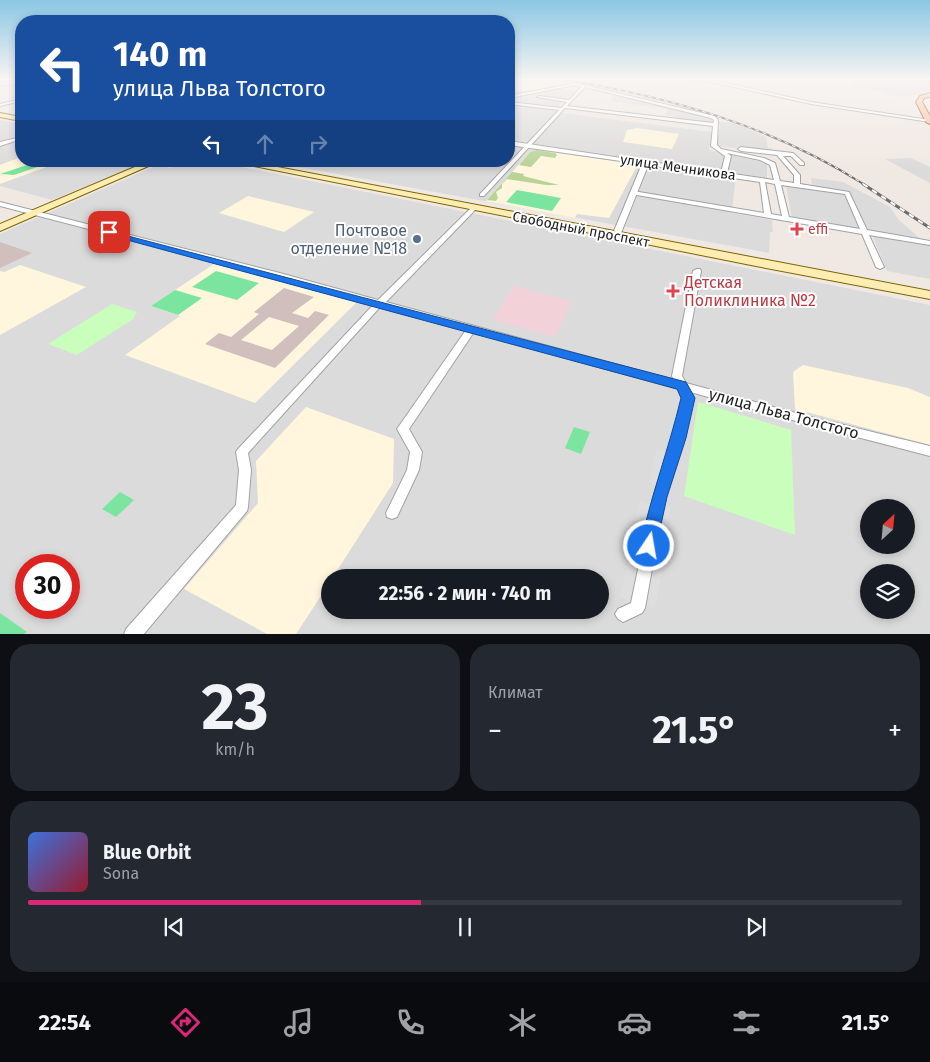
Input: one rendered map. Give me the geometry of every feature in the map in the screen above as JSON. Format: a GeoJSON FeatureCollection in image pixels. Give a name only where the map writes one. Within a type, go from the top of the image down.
{"type":"FeatureCollection","features":[{"type":"Feature","properties":{"kind":"main road"},"geometry":{"type":"LineString","coordinates":[[923,109],[930,121]]}},
{"type":"Feature","properties":{"kind":"main road"},"geometry":{"type":"LineString","coordinates":[[0,115],[15,118]]}},
{"type":"Feature","properties":{"kind":"main road"},"geometry":{"type":"LineString","coordinates":[[0,228],[142,167]]}},
{"type":"Feature","properties":{"kind":"main road","name":"Свободный проспект"},"geometry":{"type":"LineString","coordinates":[[281,167],[930,295]]}},
{"type":"Feature","properties":{"kind":"main road","name":"Свободный проспект"},"geometry":{"type":"LineString","coordinates":[[476,207],[930,287]]}},
{"type":"Feature","properties":{"kind":"street"},"geometry":{"type":"LineString","coordinates":[[515,159],[561,109]]}},
{"type":"Feature","properties":{"kind":"street"},"geometry":{"type":"LineString","coordinates":[[568,109],[716,123]]}},
{"type":"Feature","properties":{"kind":"street"},"geometry":{"type":"LineString","coordinates":[[679,109],[713,117],[716,123],[714,145],[728,156],[724,173]]}},
{"type":"Feature","properties":{"kind":"street"},"geometry":{"type":"LineString","coordinates":[[843,109],[930,121]]}},
{"type":"Feature","properties":{"kind":"street"},"geometry":{"type":"LineString","coordinates":[[0,144],[15,140]]}},
{"type":"Feature","properties":{"kind":"street","name":"улица Мечникова"},"geometry":{"type":"LineString","coordinates":[[515,144],[847,192],[865,232]]}},
{"type":"Feature","properties":{"kind":"street"},"geometry":{"type":"LineString","coordinates":[[718,149],[734,148],[793,155],[802,164]]}},
{"type":"Feature","properties":{"kind":"street"},"geometry":{"type":"LineString","coordinates":[[718,149],[762,159],[773,164],[786,219]]}},
{"type":"Feature","properties":{"kind":"street"},"geometry":{"type":"LineString","coordinates":[[779,154],[797,175],[797,184]]}},
{"type":"Feature","properties":{"kind":"street"},"geometry":{"type":"LineString","coordinates":[[618,231],[646,163]]}},
{"type":"Feature","properties":{"kind":"street"},"geometry":{"type":"LineString","coordinates":[[482,195],[508,167]]}},
{"type":"Feature","properties":{"kind":"street"},"geometry":{"type":"LineString","coordinates":[[762,183],[768,216]]}},
{"type":"Feature","properties":{"kind":"street"},"geometry":{"type":"LineString","coordinates":[[634,193],[930,244]]}},
{"type":"Feature","properties":{"kind":"street","name":"улица Льва Толстого"},"geometry":{"type":"LineString","coordinates":[[0,204],[930,451]]}},
{"type":"Feature","properties":{"kind":"street"},"geometry":{"type":"LineString","coordinates":[[132,634],[242,507],[245,470],[242,452],[379,304],[476,207]]}},
{"type":"Feature","properties":{"kind":"street"},"geometry":{"type":"LineString","coordinates":[[865,232],[880,267]]}},
{"type":"Feature","properties":{"kind":"street"},"geometry":{"type":"LineString","coordinates":[[623,614],[637,608],[659,497],[678,438],[688,398],[677,376],[697,271]]}},
{"type":"Feature","properties":{"kind":"street"},"geometry":{"type":"LineString","coordinates":[[392,513],[413,470],[416,452],[402,428],[471,330]]}},
{"type":"Feature","properties":{"kind":"shaded area"},"geometry":{"type":"Polygon","coordinates":[[[515,109],[554,109],[557,109],[555,112],[712,132],[709,150],[767,163],[767,178],[515,141],[515,109]]]}},
{"type":"Feature","properties":{"kind":"shaded area"},"geometry":{"type":"Polygon","coordinates":[[[665,109],[673,109],[712,118],[713,121],[735,123],[766,137],[768,148],[772,148],[773,152],[717,146],[720,125],[676,119],[676,117],[666,115],[668,109],[665,109]]]}},
{"type":"Feature","properties":{"kind":"shaded area"},"geometry":{"type":"Polygon","coordinates":[[[0,120],[15,123],[15,137],[0,142],[0,120]]]}},
{"type":"Feature","properties":{"kind":"shaded area"},"geometry":{"type":"Polygon","coordinates":[[[637,128],[679,134],[672,149],[623,142],[627,130],[637,128]]]}},
{"type":"Feature","properties":{"kind":"shaded area"},"geometry":{"type":"Polygon","coordinates":[[[15,142],[15,167],[132,167],[52,200],[0,186],[0,147],[15,142]]]}},
{"type":"Feature","properties":{"kind":"shaded area"},"geometry":{"type":"Polygon","coordinates":[[[515,147],[735,181],[732,213],[772,220],[773,232],[770,232],[769,253],[299,167],[515,167],[515,147]]]}},
{"type":"Feature","properties":{"kind":"shaded area"},"geometry":{"type":"Polygon","coordinates":[[[537,150],[634,164],[637,166],[609,218],[577,214],[575,218],[486,201],[530,152],[537,150]]]}},
{"type":"Feature","properties":{"kind":"shaded area"},"geometry":{"type":"Polygon","coordinates":[[[911,158],[930,167],[930,183],[885,159],[911,158]]]}},
{"type":"Feature","properties":{"kind":"shaded area"},"geometry":{"type":"Polygon","coordinates":[[[15,159],[15,167],[47,167],[0,184],[0,165],[15,159]]]}},
{"type":"Feature","properties":{"kind":"shaded area"},"geometry":{"type":"Polygon","coordinates":[[[153,167],[241,167],[930,305],[930,634],[0,634],[0,234],[153,167]]]}},
{"type":"Feature","properties":{"kind":"shaded area"},"geometry":{"type":"Polygon","coordinates":[[[811,178],[843,182],[890,207],[899,220],[926,244],[930,245],[930,279],[887,271],[871,232],[792,219],[786,185],[813,189],[811,178]]]}},
{"type":"Feature","properties":{"kind":"shaded area"},"geometry":{"type":"Polygon","coordinates":[[[248,196],[314,212],[284,232],[219,213],[248,196]]]}},
{"type":"Feature","properties":{"kind":"shaded area"},"geometry":{"type":"Polygon","coordinates":[[[214,264],[357,302],[255,403],[125,355],[180,316],[151,306],[214,264]]]}},
{"type":"Feature","properties":{"kind":"shaded area"},"geometry":{"type":"Polygon","coordinates":[[[20,265],[86,287],[0,335],[0,271],[4,272],[20,265]]]}},
{"type":"Feature","properties":{"kind":"shaded area"},"geometry":{"type":"Polygon","coordinates":[[[513,286],[572,301],[555,337],[493,320],[513,286]]]}},
{"type":"Feature","properties":{"kind":"shaded area"},"geometry":{"type":"Polygon","coordinates":[[[803,365],[908,388],[930,397],[930,445],[795,409],[793,372],[803,365]]]}},
{"type":"Feature","properties":{"kind":"shaded area"},"geometry":{"type":"Polygon","coordinates":[[[306,407],[394,439],[393,483],[338,569],[321,569],[321,596],[296,634],[267,634],[184,589],[258,503],[256,461],[306,407]]]}},
{"type":"Feature","properties":{"kind":"shaded area"},"geometry":{"type":"Polygon","coordinates":[[[657,448],[665,451],[658,486],[649,483],[657,448]]]}},
{"type":"Feature","properties":{"kind":"shaded area"},"geometry":{"type":"Polygon","coordinates":[[[640,501],[649,505],[640,548],[630,544],[640,501]]]}},
{"type":"Feature","properties":{"kind":"shaded area"},"geometry":{"type":"Polygon","coordinates":[[[662,502],[671,505],[663,548],[654,545],[662,502]]]}},
{"type":"Feature","properties":{"kind":"shaded area"},"geometry":{"type":"Polygon","coordinates":[[[632,547],[641,551],[630,601],[620,597],[632,547]]]}},
{"type":"Feature","properties":{"kind":"shaded area"},"geometry":{"type":"Polygon","coordinates":[[[654,554],[664,558],[655,609],[645,605],[654,554]]]}},
{"type":"Feature","properties":{"kind":"green space"},"geometry":{"type":"Polygon","coordinates":[[[537,150],[557,155],[555,158],[541,156],[531,167],[519,165],[530,152],[537,150]]]}},
{"type":"Feature","properties":{"kind":"green space"},"geometry":{"type":"Polygon","coordinates":[[[21,167],[37,167],[14,175],[0,174],[21,167]]]}},
{"type":"Feature","properties":{"kind":"green space"},"geometry":{"type":"Polygon","coordinates":[[[512,172],[559,185],[507,179],[502,184],[502,188],[496,192],[498,198],[496,201],[487,200],[512,172]]]}},
{"type":"Feature","properties":{"kind":"green space"},"geometry":{"type":"Polygon","coordinates":[[[517,190],[561,198],[552,211],[506,202],[517,190]]]}},
{"type":"Feature","properties":{"kind":"green space"},"geometry":{"type":"Polygon","coordinates":[[[216,271],[259,283],[237,300],[192,287],[216,271]]]}},
{"type":"Feature","properties":{"kind":"green space"},"geometry":{"type":"Polygon","coordinates":[[[175,290],[202,298],[178,315],[151,306],[175,290]]]}},
{"type":"Feature","properties":{"kind":"green space"},"geometry":{"type":"Polygon","coordinates":[[[112,304],[137,312],[133,319],[77,355],[48,344],[112,304]]]}},
{"type":"Feature","properties":{"kind":"green space"},"geometry":{"type":"Polygon","coordinates":[[[698,402],[791,430],[795,535],[684,496],[698,402]]]}},
{"type":"Feature","properties":{"kind":"green space"},"geometry":{"type":"Polygon","coordinates":[[[574,427],[590,432],[581,454],[565,448],[574,427]]]}},
{"type":"Feature","properties":{"kind":"green space"},"geometry":{"type":"Polygon","coordinates":[[[120,492],[134,500],[116,517],[102,509],[120,492]]]}},
{"type":"Feature","properties":{"kind":"green space"},"geometry":{"type":"Polygon","coordinates":[[[0,613],[27,632],[24,634],[0,634],[0,613]]]}},
{"type":"Feature","properties":{"kind":"building"},"geometry":{"type":"Polygon","coordinates":[[[0,242],[32,253],[0,268],[0,242]]]}},
{"type":"Feature","properties":{"kind":"building"},"geometry":{"type":"Polygon","coordinates":[[[284,288],[314,297],[292,313],[308,318],[315,311],[329,315],[275,368],[205,344],[219,333],[231,337],[259,314],[254,312],[284,288]],[[269,317],[241,340],[272,350],[299,326],[269,317]]]}},
{"type":"Feature","properties":{"kind":"railway"},"geometry":{"type":"LineString","coordinates":[[692,109],[757,130],[794,146],[830,164],[865,185]]}},
{"type":"Feature","properties":{"kind":"railway"},"geometry":{"type":"LineString","coordinates":[[863,184],[930,228]]}},
{"type":"Feature","properties":{"kind":"place","name":"effi"},"geometry":{"type":"Point","coordinates":[797,229]}},
{"type":"Feature","properties":{"kind":"place","name":"Почтовое отделение №18"},"geometry":{"type":"Point","coordinates":[417,239]}},
{"type":"Feature","properties":{"kind":"place","name":"Детская Поликлиника №2"},"geometry":{"type":"Point","coordinates":[673,291]}},
{"type":"Feature","properties":{"kind":"route"},"geometry":{"type":"LineString","coordinates":[[109,232],[681,385],[688,398],[678,438],[659,497],[649,546]]}}]}
